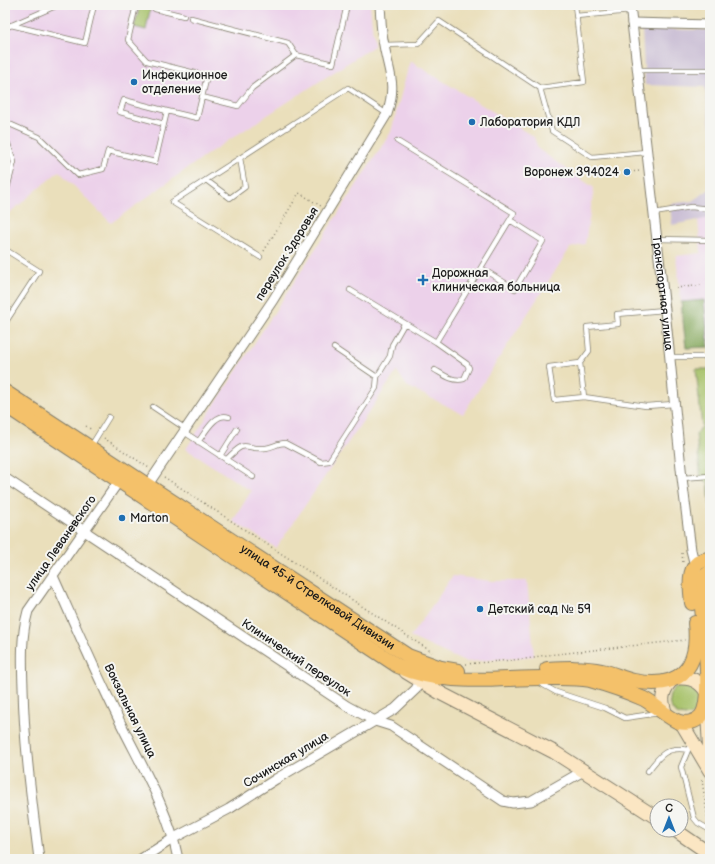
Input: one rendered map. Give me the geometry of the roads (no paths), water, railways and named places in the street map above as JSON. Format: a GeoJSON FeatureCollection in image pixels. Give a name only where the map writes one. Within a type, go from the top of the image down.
{"type":"FeatureCollection","features":[{"type":"Feature","properties":{"kind":"main road","name":"улица 45-й Стрелковой Дивизии"},"geometry":{"type":"LineString","coordinates":[[5,392],[90,448],[144,491],[398,666],[456,671],[568,668],[593,670],[639,682],[674,680]]}},
{"type":"Feature","properties":{"kind":"main road","name":"улица 45-й Стрелковой Дивизии"},"geometry":{"type":"LineString","coordinates":[[5,405],[119,481],[144,491],[426,668],[455,680],[562,678],[593,681],[612,686],[644,700],[665,712]]}},
{"type":"Feature","properties":{"kind":"main road"},"geometry":{"type":"LineString","coordinates":[[674,680],[686,677],[695,680],[702,685],[707,701],[702,715],[697,720],[681,722],[672,719],[665,712],[662,704],[662,696],[665,688],[690,662],[696,637],[690,582],[694,566],[704,560],[710,559]]}},
{"type":"Feature","properties":{"kind":"main road"},"geometry":{"type":"LineString","coordinates":[[705,577],[708,666],[707,701],[710,755]]}},
{"type":"Feature","properties":{"kind":"main road"},"geometry":{"type":"LineString","coordinates":[[426,668],[649,813]]}},
{"type":"Feature","properties":{"kind":"main road"},"geometry":{"type":"LineString","coordinates":[[681,722],[690,745],[706,775]]}},
{"type":"Feature","properties":{"kind":"main road"},"geometry":{"type":"LineString","coordinates":[[687,838],[710,854]]}},
{"type":"Feature","properties":{"kind":"street","name":"переулок Здоровья"},"geometry":{"type":"LineString","coordinates":[[144,491],[273,300],[387,114],[392,98],[392,79],[384,45],[380,5]]}},
{"type":"Feature","properties":{"kind":"street","name":"Транспортная улица"},"geometry":{"type":"LineString","coordinates":[[630,8],[665,310],[682,478],[694,566],[705,577]]}},
{"type":"Feature","properties":{"kind":"street"},"geometry":{"type":"LineString","coordinates":[[632,23],[710,25]]}},
{"type":"Feature","properties":{"kind":"street","name":"Клинический переулок"},"geometry":{"type":"LineString","coordinates":[[5,478],[346,706],[375,721],[391,726],[504,801],[513,803],[531,801],[585,770]]}},
{"type":"Feature","properties":{"kind":"street","name":"улица Леваневского"},"geometry":{"type":"LineString","coordinates":[[39,859],[24,730],[22,658],[24,626],[28,611],[119,481]]}},
{"type":"Feature","properties":{"kind":"street","name":"Вокзальная улица"},"geometry":{"type":"LineString","coordinates":[[53,576],[123,728],[150,779],[174,838],[178,859]]}},
{"type":"Feature","properties":{"kind":"street","name":"Сочинская улица"},"geometry":{"type":"LineString","coordinates":[[141,859],[174,838],[229,809],[276,779],[395,709],[416,690],[426,668]]}},
{"type":"Feature","properties":{"kind":"lane"},"geometry":{"type":"LineString","coordinates":[[5,28],[58,5]]}},
{"type":"Feature","properties":{"kind":"lane"},"geometry":{"type":"LineString","coordinates":[[11,25],[85,43],[94,5]]}},
{"type":"Feature","properties":{"kind":"lane"},"geometry":{"type":"LineString","coordinates":[[136,5],[128,40],[147,61],[207,76],[197,118],[124,100],[120,112],[164,124]]}},
{"type":"Feature","properties":{"kind":"lane"},"geometry":{"type":"LineString","coordinates":[[156,5],[155,9],[184,16]]}},
{"type":"Feature","properties":{"kind":"lane"},"geometry":{"type":"LineString","coordinates":[[192,18],[288,43],[296,55],[333,64],[347,5]]}},
{"type":"Feature","properties":{"kind":"lane"},"geometry":{"type":"LineString","coordinates":[[540,88],[584,82],[575,5]]}},
{"type":"Feature","properties":{"kind":"lane"},"geometry":{"type":"LineString","coordinates":[[576,16],[630,8]]}},
{"type":"Feature","properties":{"kind":"lane"},"geometry":{"type":"LineString","coordinates":[[384,45],[418,44],[439,21],[540,88],[552,131],[592,157],[646,152]]}},
{"type":"Feature","properties":{"kind":"lane"},"geometry":{"type":"LineString","coordinates":[[202,97],[238,106],[252,88],[296,55]]}},
{"type":"Feature","properties":{"kind":"lane"},"geometry":{"type":"LineString","coordinates":[[637,70],[710,70]]}},
{"type":"Feature","properties":{"kind":"lane"},"geometry":{"type":"LineString","coordinates":[[260,257],[172,202],[348,88],[387,114]]}},
{"type":"Feature","properties":{"kind":"lane"},"geometry":{"type":"LineString","coordinates":[[5,122],[39,138],[78,175],[103,169],[108,151],[155,162],[167,111]]}},
{"type":"Feature","properties":{"kind":"lane"},"geometry":{"type":"LineString","coordinates":[[397,141],[514,213],[436,342]]}},
{"type":"Feature","properties":{"kind":"lane"},"geometry":{"type":"LineString","coordinates":[[5,143],[8,144],[14,162],[5,196]]}},
{"type":"Feature","properties":{"kind":"lane"},"geometry":{"type":"LineString","coordinates":[[206,180],[230,198],[245,187],[240,158]]}},
{"type":"Feature","properties":{"kind":"lane"},"geometry":{"type":"LineString","coordinates":[[654,213],[691,207],[710,209]]}},
{"type":"Feature","properties":{"kind":"lane"},"geometry":{"type":"LineString","coordinates":[[481,268],[515,288],[543,241],[510,220]]}},
{"type":"Feature","properties":{"kind":"lane"},"geometry":{"type":"LineString","coordinates":[[657,239],[710,240]]}},
{"type":"Feature","properties":{"kind":"lane"},"geometry":{"type":"LineString","coordinates":[[5,251],[6,250],[39,271],[5,323]]}},
{"type":"Feature","properties":{"kind":"lane"},"geometry":{"type":"LineString","coordinates":[[350,290],[436,342],[467,364],[469,368],[464,379],[459,380],[454,380],[435,370]]}},
{"type":"Feature","properties":{"kind":"lane"},"geometry":{"type":"LineString","coordinates":[[584,397],[580,363],[589,351],[587,327],[618,324],[617,314],[665,310]]}},
{"type":"Feature","properties":{"kind":"lane"},"geometry":{"type":"LineString","coordinates":[[226,460],[238,447],[266,448],[279,443],[285,443],[321,462],[329,461],[376,388],[377,377],[390,356],[392,345],[404,324]]}},
{"type":"Feature","properties":{"kind":"lane"},"geometry":{"type":"LineString","coordinates":[[334,348],[377,377]]}},
{"type":"Feature","properties":{"kind":"lane"},"geometry":{"type":"LineString","coordinates":[[670,357],[710,357]]}},
{"type":"Feature","properties":{"kind":"lane"},"geometry":{"type":"LineString","coordinates":[[580,363],[549,367],[554,400],[584,397],[646,406],[674,404]]}},
{"type":"Feature","properties":{"kind":"lane"},"geometry":{"type":"LineString","coordinates":[[153,407],[198,442],[253,477]]}},
{"type":"Feature","properties":{"kind":"lane"},"geometry":{"type":"LineString","coordinates":[[90,448],[110,416]]}},
{"type":"Feature","properties":{"kind":"lane"},"geometry":{"type":"LineString","coordinates":[[198,442],[216,420],[220,417],[229,417]]}},
{"type":"Feature","properties":{"kind":"lane"},"geometry":{"type":"LineString","coordinates":[[220,456],[238,429]]}},
{"type":"Feature","properties":{"kind":"lane"},"geometry":{"type":"LineString","coordinates":[[682,478],[710,476]]}},
{"type":"Feature","properties":{"kind":"lane"},"geometry":{"type":"LineString","coordinates":[[528,678],[556,692],[605,708],[625,718],[665,712]]}},
{"type":"Feature","properties":{"kind":"lane"},"geometry":{"type":"LineString","coordinates":[[648,771],[661,754],[690,745]]}},
{"type":"Feature","properties":{"kind":"lane"},"geometry":{"type":"LineString","coordinates":[[690,745],[681,767],[694,818],[698,823],[710,830]]}},
{"type":"Feature","properties":{"kind":"place","name":"Инфекционное отделение"},"geometry":{"type":"Point","coordinates":[134,82]}},
{"type":"Feature","properties":{"kind":"place","name":"Лаборатория КДЛ"},"geometry":{"type":"Point","coordinates":[472,122]}},
{"type":"Feature","properties":{"kind":"place","name":"Воронеж 394024"},"geometry":{"type":"Point","coordinates":[627,172]}},
{"type":"Feature","properties":{"kind":"place","name":"Дорожная клиническая больница"},"geometry":{"type":"Point","coordinates":[423,280]}},
{"type":"Feature","properties":{"kind":"place","name":"Marton"},"geometry":{"type":"Point","coordinates":[122,518]}},
{"type":"Feature","properties":{"kind":"place","name":"Детский сад № 59"},"geometry":{"type":"Point","coordinates":[480,609]}}]}
